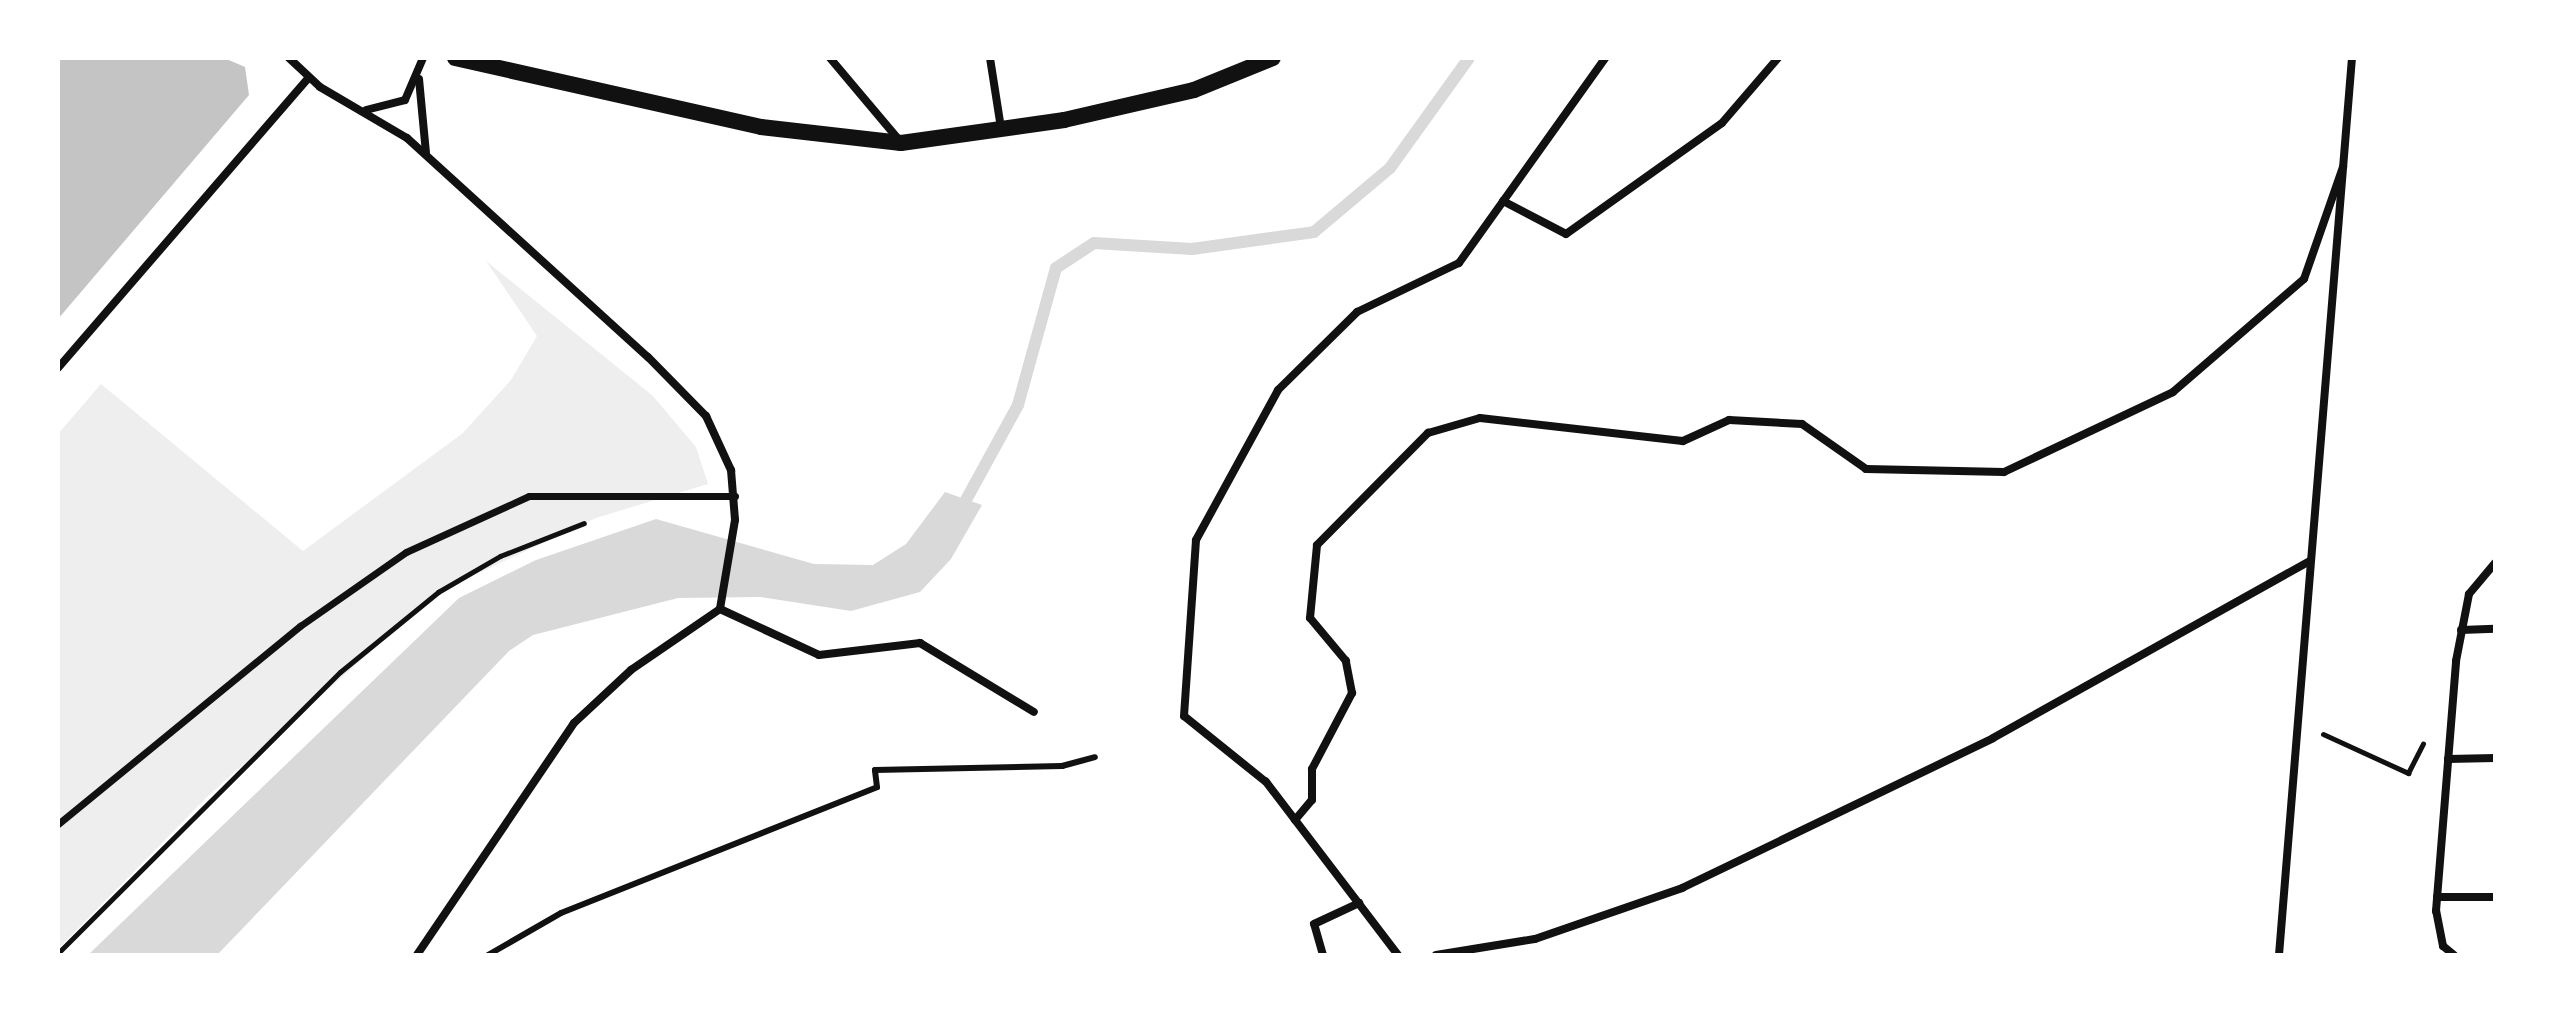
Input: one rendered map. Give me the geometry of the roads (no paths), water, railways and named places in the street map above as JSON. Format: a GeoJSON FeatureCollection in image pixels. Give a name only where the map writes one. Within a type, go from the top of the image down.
{"type":"FeatureCollection","features":[{"type":"Feature","properties":{"kind":"main road"},"geometry":{"type":"LineString","coordinates":[[455,58],[747,124],[901,143],[1001,132],[1194,90],[1273,58]]}},
{"type":"Feature","properties":{"kind":"street"},"geometry":{"type":"LineString","coordinates":[[289,58],[309,77],[426,154],[706,416],[726,448],[735,496],[733,541],[720,609],[631,670],[574,723],[417,955]]}},
{"type":"Feature","properties":{"kind":"street"},"geometry":{"type":"LineString","coordinates":[[299,58],[309,77]]}},
{"type":"Feature","properties":{"kind":"street"},"geometry":{"type":"LineString","coordinates":[[361,111],[405,100],[419,75],[423,58]]}},
{"type":"Feature","properties":{"kind":"street"},"geometry":{"type":"LineString","coordinates":[[830,58],[901,143]]}},
{"type":"Feature","properties":{"kind":"street"},"geometry":{"type":"LineString","coordinates":[[990,58],[1001,132]]}},
{"type":"Feature","properties":{"kind":"street"},"geometry":{"type":"LineString","coordinates":[[1398,955],[1266,782],[1184,716],[1196,540],[1278,390],[1357,312],[1459,263],[1605,58]]}},
{"type":"Feature","properties":{"kind":"street"},"geometry":{"type":"LineString","coordinates":[[1503,201],[1566,234],[1722,123],[1778,58]]}},
{"type":"Feature","properties":{"kind":"street"},"geometry":{"type":"LineString","coordinates":[[2279,955],[2352,58]]}},
{"type":"Feature","properties":{"kind":"street"},"geometry":{"type":"LineString","coordinates":[[419,75],[426,154]]}},
{"type":"Feature","properties":{"kind":"street"},"geometry":{"type":"LineString","coordinates":[[58,368],[309,77]]}},
{"type":"Feature","properties":{"kind":"street"},"geometry":{"type":"LineString","coordinates":[[1295,820],[1312,800],[1312,769],[1352,693],[1346,661],[1310,618],[1317,545],[1428,433],[1480,418],[1683,441],[1729,420],[1802,424],[1866,469],[2004,472],[2173,392],[2304,279],[2343,167]]}},
{"type":"Feature","properties":{"kind":"street"},"geometry":{"type":"LineString","coordinates":[[58,824],[300,626],[406,552],[529,496],[735,496]]}},
{"type":"Feature","properties":{"kind":"street"},"geometry":{"type":"LineString","coordinates":[[1436,955],[1535,939],[1682,888],[1993,738],[2310,561]]}},
{"type":"Feature","properties":{"kind":"street"},"geometry":{"type":"LineString","coordinates":[[2454,955],[2443,946],[2437,897],[2461,630],[2469,594],[2495,563]]}},
{"type":"Feature","properties":{"kind":"street"},"geometry":{"type":"LineString","coordinates":[[720,609],[819,655],[920,643],[1034,712]]}},
{"type":"Feature","properties":{"kind":"street"},"geometry":{"type":"LineString","coordinates":[[2461,630],[2495,629]]}},
{"type":"Feature","properties":{"kind":"street"},"geometry":{"type":"LineString","coordinates":[[2448,759],[2495,758]]}},
{"type":"Feature","properties":{"kind":"street"},"geometry":{"type":"LineString","coordinates":[[2437,897],[2495,897]]}},
{"type":"Feature","properties":{"kind":"street"},"geometry":{"type":"LineString","coordinates":[[1323,955],[1314,924],[1359,903]]}},
{"type":"Feature","properties":{"kind":"lane"},"geometry":{"type":"LineString","coordinates":[[488,955],[561,913],[877,787],[875,770],[1062,766],[1095,757]]}},
{"type":"Feature","properties":{"kind":"waterway"},"geometry":{"type":"LineString","coordinates":[[960,511],[1018,405],[1056,268],[1094,243],[1192,249],[1314,232],[1390,168],[1469,58]]}}]}
